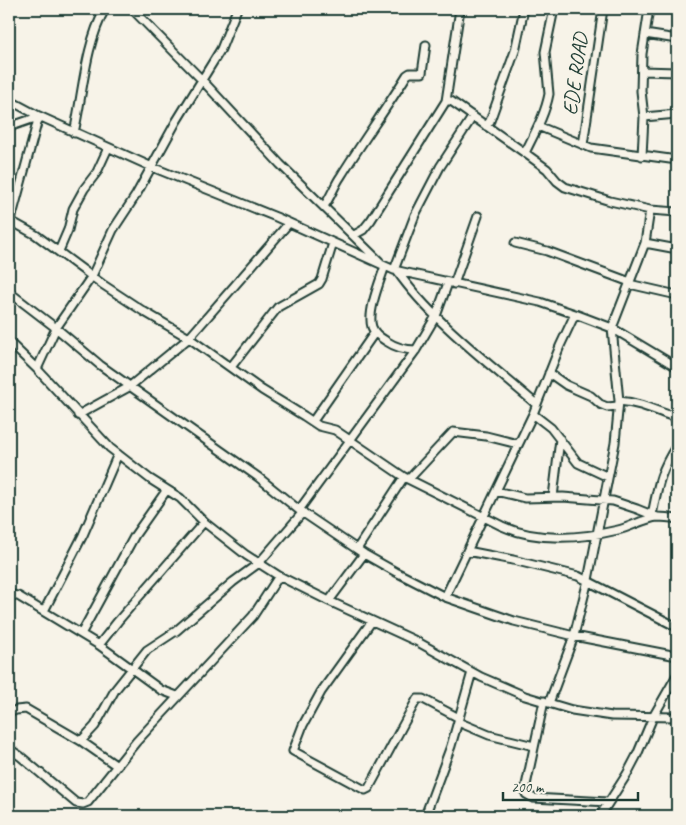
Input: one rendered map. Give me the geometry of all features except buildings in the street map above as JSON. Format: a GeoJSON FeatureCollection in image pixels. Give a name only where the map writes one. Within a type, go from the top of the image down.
{"type":"FeatureCollection","features":[{"type":"Feature","properties":{"kind":"street"},"geometry":{"type":"LineString","coordinates":[[74,132],[92,42],[99,20],[105,9]]}},
{"type":"Feature","properties":{"kind":"street"},"geometry":{"type":"LineString","coordinates":[[132,9],[202,80],[280,164],[384,265]]}},
{"type":"Feature","properties":{"kind":"street"},"geometry":{"type":"LineString","coordinates":[[37,369],[56,328],[92,276],[113,230],[136,195],[176,122],[221,49],[237,9]]}},
{"type":"Feature","properties":{"kind":"street"},"geometry":{"type":"LineString","coordinates":[[354,235],[363,230],[371,220],[446,101],[460,9]]}},
{"type":"Feature","properties":{"kind":"street"},"geometry":{"type":"LineString","coordinates":[[486,126],[490,121],[515,51],[524,9]]}},
{"type":"Feature","properties":{"kind":"street"},"geometry":{"type":"LineString","coordinates":[[525,153],[538,126],[549,94],[545,52],[554,9]]}},
{"type":"Feature","properties":{"kind":"street","name":"EDE ROAD"},"geometry":{"type":"LineString","coordinates":[[583,145],[603,9]]}},
{"type":"Feature","properties":{"kind":"street"},"geometry":{"type":"LineString","coordinates":[[642,156],[644,117],[641,91],[645,34],[649,9]]}},
{"type":"Feature","properties":{"kind":"street"},"geometry":{"type":"LineString","coordinates":[[645,34],[677,39]]}},
{"type":"Feature","properties":{"kind":"street"},"geometry":{"type":"LineString","coordinates":[[324,206],[340,176],[407,75],[410,73],[422,73],[426,45]]}},
{"type":"Feature","properties":{"kind":"street"},"geometry":{"type":"LineString","coordinates":[[642,71],[677,72]]}},
{"type":"Feature","properties":{"kind":"street"},"geometry":{"type":"LineString","coordinates":[[9,100],[39,117],[108,148],[289,223],[396,270],[540,302],[575,314],[612,328],[677,368]]}},
{"type":"Feature","properties":{"kind":"street"},"geometry":{"type":"LineString","coordinates":[[446,101],[451,101],[525,153],[547,169],[557,181],[565,186],[610,201],[650,210],[677,212]]}},
{"type":"Feature","properties":{"kind":"street"},"geometry":{"type":"LineString","coordinates":[[644,117],[677,114]]}},
{"type":"Feature","properties":{"kind":"street"},"geometry":{"type":"LineString","coordinates":[[396,270],[419,207],[440,167],[473,116]]}},
{"type":"Feature","properties":{"kind":"street"},"geometry":{"type":"LineString","coordinates":[[9,127],[39,117]]}},
{"type":"Feature","properties":{"kind":"street"},"geometry":{"type":"LineString","coordinates":[[39,117],[9,222],[25,228],[143,311],[189,338],[262,390],[319,426],[335,430],[406,478],[517,532],[536,536],[572,537],[619,530],[655,516]]}},
{"type":"Feature","properties":{"kind":"street"},"geometry":{"type":"LineString","coordinates":[[538,126],[591,148],[677,160]]}},
{"type":"Feature","properties":{"kind":"street"},"geometry":{"type":"LineString","coordinates":[[59,251],[68,230],[73,209],[84,189],[97,172],[108,148]]}},
{"type":"Feature","properties":{"kind":"street"},"geometry":{"type":"LineString","coordinates":[[608,802],[548,799],[529,796],[525,790],[546,702],[574,636],[588,580],[616,442],[619,404],[612,328],[645,243],[650,210]]}},
{"type":"Feature","properties":{"kind":"street"},"geometry":{"type":"LineString","coordinates":[[81,741],[95,726],[115,690],[147,650],[176,631],[233,582],[259,563],[301,511],[416,350],[436,316],[478,216]]}},
{"type":"Feature","properties":{"kind":"street"},"geometry":{"type":"LineString","coordinates":[[78,416],[129,387],[189,338],[289,223]]}},
{"type":"Feature","properties":{"kind":"street"},"geometry":{"type":"LineString","coordinates":[[231,367],[278,307],[319,284],[333,242]]}},
{"type":"Feature","properties":{"kind":"street"},"geometry":{"type":"LineString","coordinates":[[515,242],[547,251],[630,283],[677,295]]}},
{"type":"Feature","properties":{"kind":"street"},"geometry":{"type":"LineString","coordinates":[[645,243],[677,249]]}},
{"type":"Feature","properties":{"kind":"street"},"geometry":{"type":"LineString","coordinates":[[384,265],[373,307],[372,328],[390,343],[405,350],[416,350]]}},
{"type":"Feature","properties":{"kind":"street"},"geometry":{"type":"LineString","coordinates":[[396,270],[409,288],[436,316],[536,404]]}},
{"type":"Feature","properties":{"kind":"street"},"geometry":{"type":"LineString","coordinates":[[9,292],[129,387],[364,554],[445,597],[514,621],[574,636],[677,656]]}},
{"type":"Feature","properties":{"kind":"street"},"geometry":{"type":"LineString","coordinates":[[445,597],[533,414],[549,372],[575,314]]}},
{"type":"Feature","properties":{"kind":"street"},"geometry":{"type":"LineString","coordinates":[[313,421],[375,332]]}},
{"type":"Feature","properties":{"kind":"street"},"geometry":{"type":"LineString","coordinates":[[9,342],[37,369],[78,416],[118,454],[166,491],[180,498],[204,522],[246,555],[279,576],[439,653],[472,672],[526,696],[572,710],[612,716],[677,717]]}},
{"type":"Feature","properties":{"kind":"street"},"geometry":{"type":"LineString","coordinates":[[549,372],[566,385],[591,396],[607,407],[634,402],[650,406],[677,418]]}},
{"type":"Feature","properties":{"kind":"street"},"geometry":{"type":"LineString","coordinates":[[533,414],[551,428],[578,463],[608,477]]}},
{"type":"Feature","properties":{"kind":"street"},"geometry":{"type":"LineString","coordinates":[[357,549],[406,478],[453,432],[486,436],[518,444]]}},
{"type":"Feature","properties":{"kind":"street"},"geometry":{"type":"LineString","coordinates":[[553,497],[560,439]]}},
{"type":"Feature","properties":{"kind":"street"},"geometry":{"type":"LineString","coordinates":[[655,516],[660,477],[677,445]]}},
{"type":"Feature","properties":{"kind":"street"},"geometry":{"type":"LineString","coordinates":[[44,612],[83,536],[118,454]]}},
{"type":"Feature","properties":{"kind":"street"},"geometry":{"type":"LineString","coordinates":[[81,634],[135,535],[166,491]]}},
{"type":"Feature","properties":{"kind":"street"},"geometry":{"type":"LineString","coordinates":[[496,491],[525,498],[553,497],[603,501],[629,506],[655,516],[677,519]]}},
{"type":"Feature","properties":{"kind":"street"},"geometry":{"type":"LineString","coordinates":[[99,645],[204,522]]}},
{"type":"Feature","properties":{"kind":"street"},"geometry":{"type":"LineString","coordinates":[[467,551],[578,576],[677,627]]}},
{"type":"Feature","properties":{"kind":"street"},"geometry":{"type":"LineString","coordinates":[[329,601],[364,554]]}},
{"type":"Feature","properties":{"kind":"street"},"geometry":{"type":"LineString","coordinates":[[9,749],[34,767],[67,797],[76,803],[83,804],[88,802],[136,742],[253,616],[279,576]]}},
{"type":"Feature","properties":{"kind":"street"},"geometry":{"type":"LineString","coordinates":[[9,594],[18,596],[81,634],[161,690],[177,696]]}},
{"type":"Feature","properties":{"kind":"street"},"geometry":{"type":"LineString","coordinates":[[372,621],[321,692],[303,725],[293,750],[365,790],[369,788],[417,699],[423,699],[489,735],[534,746]]}},
{"type":"Feature","properties":{"kind":"street"},"geometry":{"type":"LineString","coordinates":[[425,816],[459,720],[472,672]]}},
{"type":"Feature","properties":{"kind":"street"},"geometry":{"type":"LineString","coordinates":[[600,816],[627,774],[637,755],[652,717],[677,675]]}},
{"type":"Feature","properties":{"kind":"street"},"geometry":{"type":"LineString","coordinates":[[9,713],[26,709],[81,741],[116,766]]}}]}
